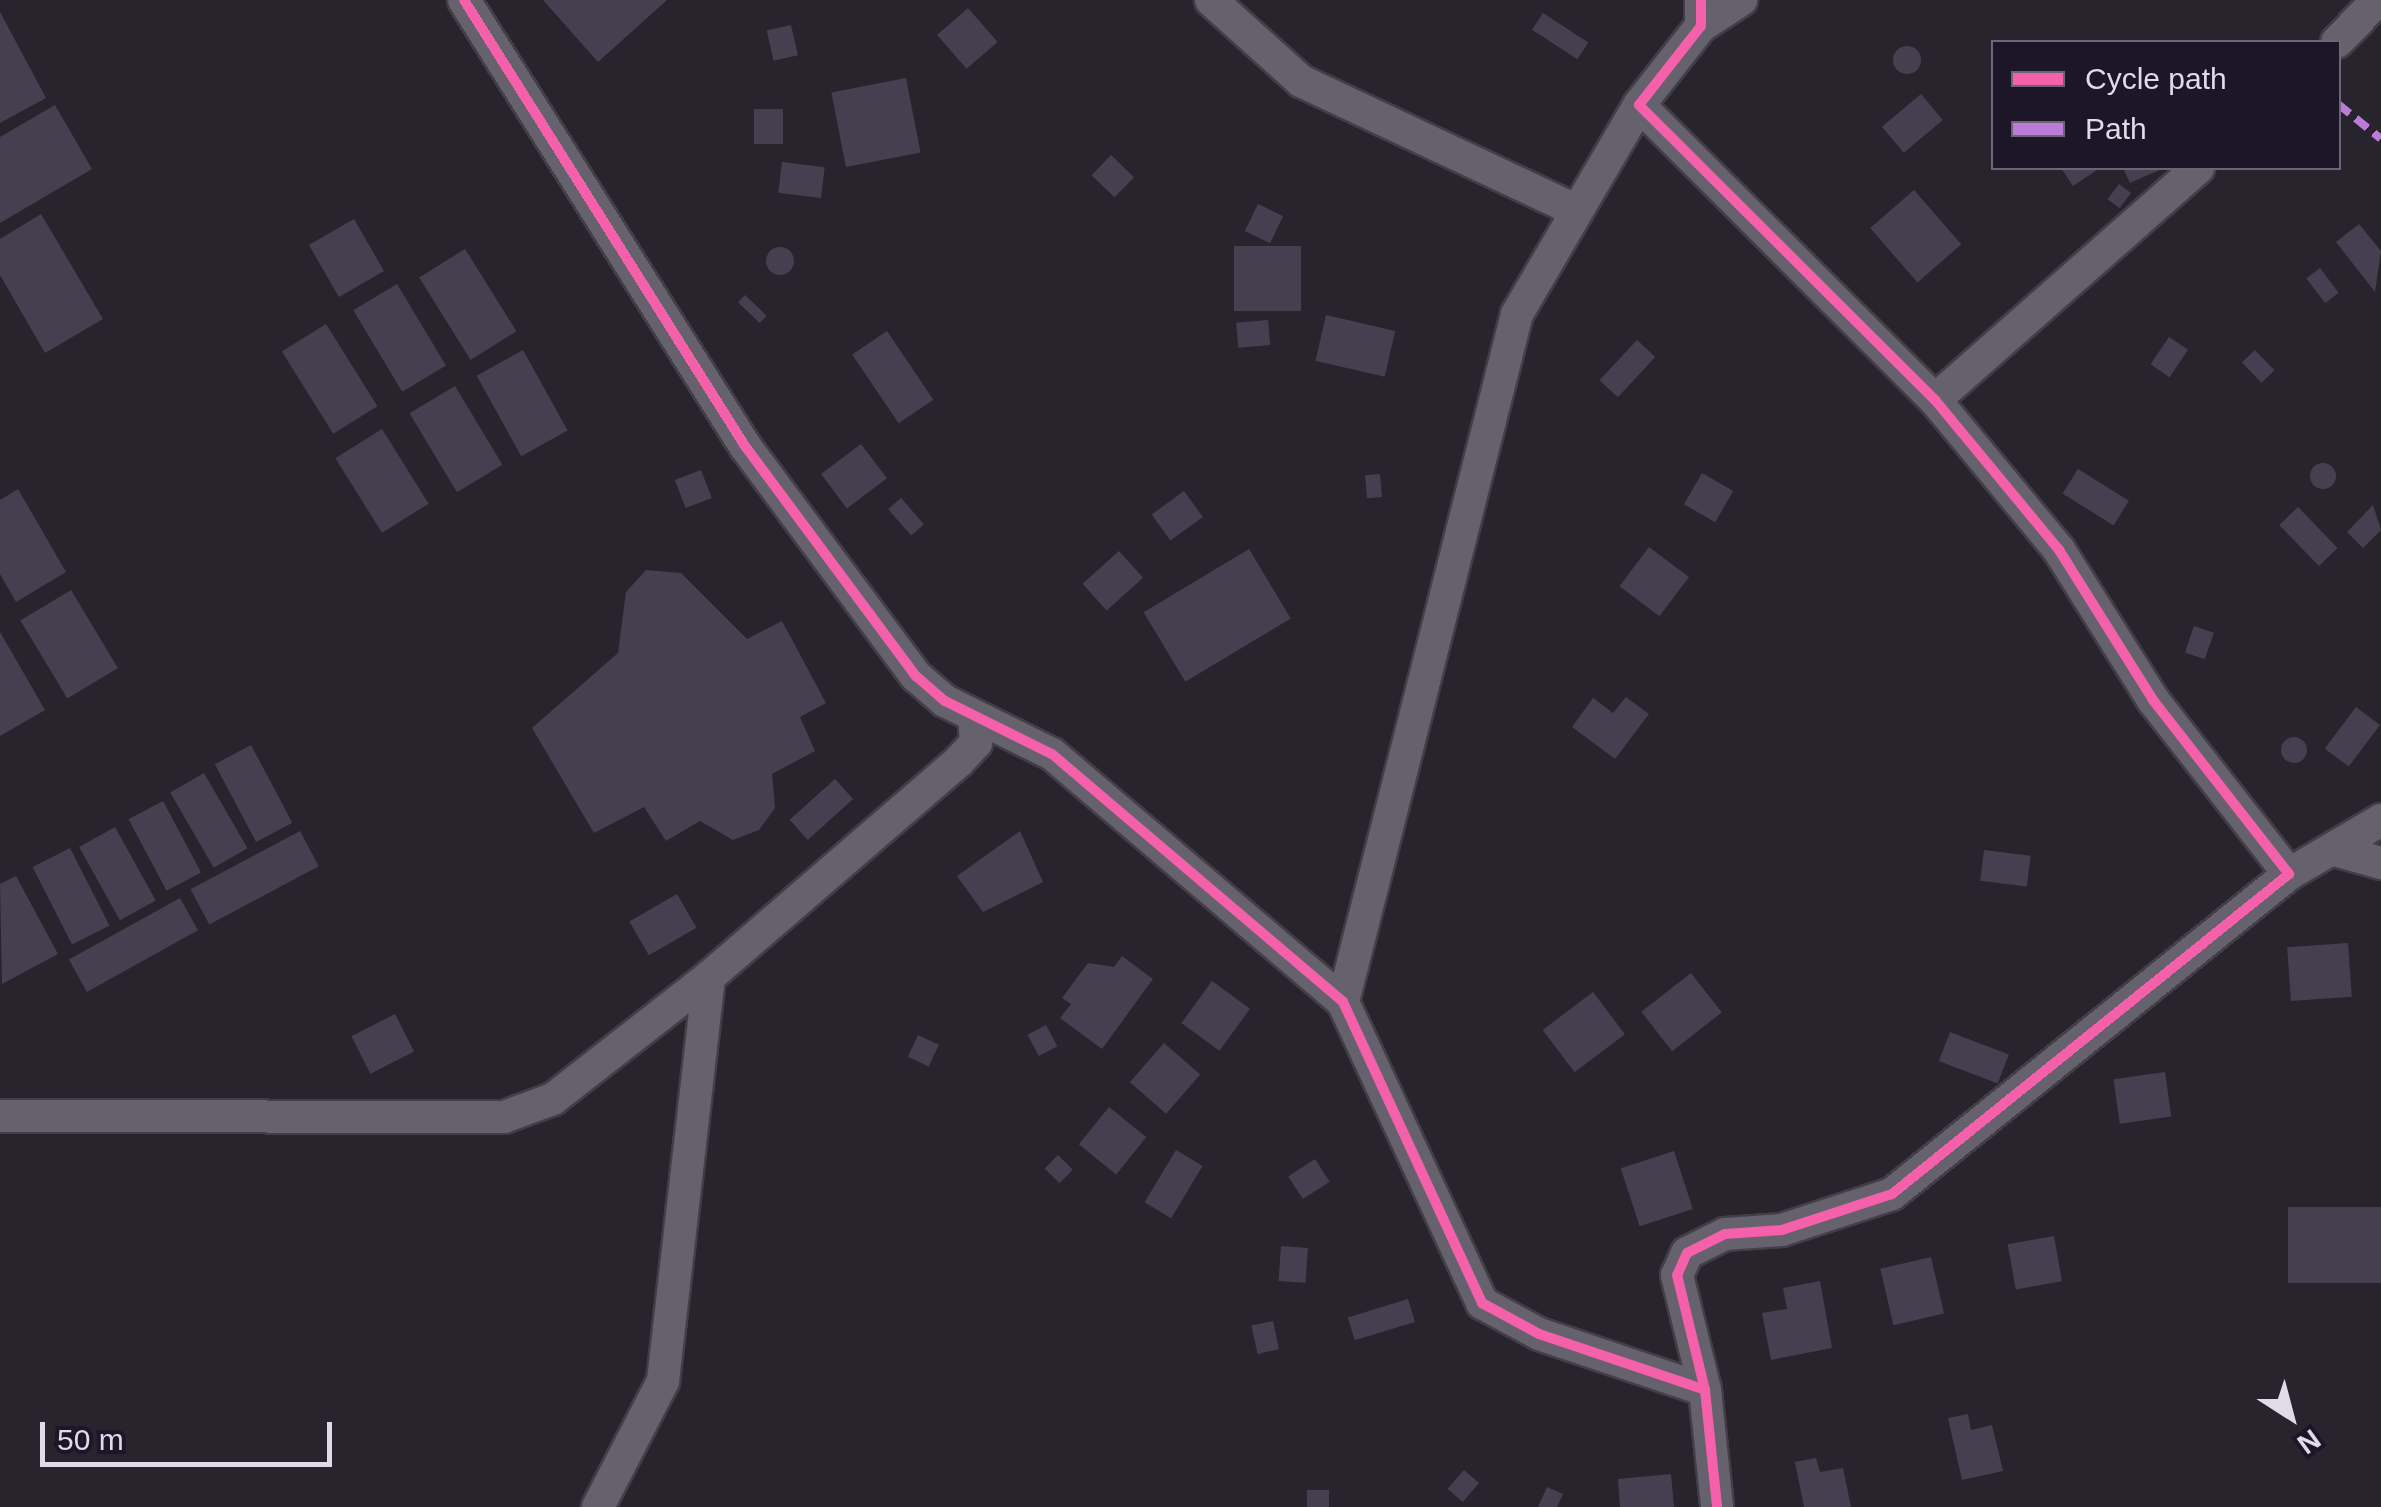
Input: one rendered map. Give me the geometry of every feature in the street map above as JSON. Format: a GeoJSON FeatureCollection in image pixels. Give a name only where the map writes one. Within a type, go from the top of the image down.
{"type":"FeatureCollection","features":[{"type":"Feature","properties":{"kind":"street"},"geometry":{"type":"LineString","coordinates":[[464,0],[745,446],[916,676],[974,717],[1052,754],[1343,1002],[1482,1303],[1539,1334],[1705,1390]]}},
{"type":"Feature","properties":{"kind":"street"},"geometry":{"type":"LineString","coordinates":[[1211,0],[1302,80],[1573,209]]}},
{"type":"Feature","properties":{"kind":"street"},"geometry":{"type":"LineString","coordinates":[[1343,1002],[1518,314],[1573,209],[1701,13],[1742,0]]}},
{"type":"Feature","properties":{"kind":"street"},"geometry":{"type":"LineString","coordinates":[[2339,40],[2378,0]]}},
{"type":"Feature","properties":{"kind":"street"},"geometry":{"type":"LineString","coordinates":[[1639,105],[1935,400],[2059,550],[2154,700],[2289,874]]}},
{"type":"Feature","properties":{"kind":"street"},"geometry":{"type":"LineString","coordinates":[[1935,400],[2196,170]]}},
{"type":"Feature","properties":{"kind":"street"},"geometry":{"type":"LineString","coordinates":[[0,1116],[504,1117],[552,1099],[709,977],[959,761],[976,743],[974,717]]}},
{"type":"Feature","properties":{"kind":"street"},"geometry":{"type":"LineString","coordinates":[[1717,1507],[1705,1390],[1677,1275],[1687,1253],[1725,1234],[1782,1230],[1892,1194],[2289,874],[2381,820]]}},
{"type":"Feature","properties":{"kind":"street"},"geometry":{"type":"LineString","coordinates":[[2335,850],[2381,863]]}},
{"type":"Feature","properties":{"kind":"street"},"geometry":{"type":"LineString","coordinates":[[598,1507],[649,1423],[663,1381],[709,977]]}},
{"type":"Feature","properties":{"kind":"building"},"geometry":{"type":"Polygon","coordinates":[[[543,0],[667,0],[598,62],[543,0]]]}},
{"type":"Feature","properties":{"kind":"building"},"geometry":{"type":"Polygon","coordinates":[[[968,8],[998,42],[967,69],[937,35],[968,8]]]}},
{"type":"Feature","properties":{"kind":"building"},"geometry":{"type":"Polygon","coordinates":[[[0,12],[46,98],[0,123],[0,12]]]}},
{"type":"Feature","properties":{"kind":"building"},"geometry":{"type":"Polygon","coordinates":[[[1543,13],[1588,42],[1577,59],[1532,30],[1543,13]]]}},
{"type":"Feature","properties":{"kind":"building"},"geometry":{"type":"Polygon","coordinates":[[[791,25],[798,55],[774,61],[767,31],[791,25]]]}},
{"type":"Feature","properties":{"kind":"building"},"geometry":{"type":"Polygon","coordinates":[[[1907,46],[1917,50],[1921,60],[1917,70],[1907,74],[1897,70],[1893,60],[1897,50],[1907,46]]]}},
{"type":"Feature","properties":{"kind":"building"},"geometry":{"type":"Polygon","coordinates":[[[906,78],[921,153],[846,167],[831,93],[906,78]]]}},
{"type":"Feature","properties":{"kind":"building"},"geometry":{"type":"Polygon","coordinates":[[[1921,94],[1943,120],[1904,153],[1882,127],[1921,94]]]}},
{"type":"Feature","properties":{"kind":"building"},"geometry":{"type":"Polygon","coordinates":[[[55,105],[92,169],[0,223],[0,137],[55,105]]]}},
{"type":"Feature","properties":{"kind":"building"},"geometry":{"type":"Polygon","coordinates":[[[754,109],[783,109],[783,144],[754,144],[754,109]]]}},
{"type":"Feature","properties":{"kind":"building"},"geometry":{"type":"Polygon","coordinates":[[[1111,155],[1134,177],[1115,197],[1092,175],[1111,155]]]}},
{"type":"Feature","properties":{"kind":"building"},"geometry":{"type":"Polygon","coordinates":[[[782,162],[825,167],[821,198],[778,193],[782,162]]]}},
{"type":"Feature","properties":{"kind":"building"},"geometry":{"type":"Polygon","coordinates":[[[2062,170],[2097,170],[2073,186],[2062,170]]]}},
{"type":"Feature","properties":{"kind":"building"},"geometry":{"type":"Polygon","coordinates":[[[2124,170],[2159,170],[2130,183],[2124,170]]]}},
{"type":"Feature","properties":{"kind":"building"},"geometry":{"type":"Polygon","coordinates":[[[2119,184],[2131,193],[2120,208],[2108,199],[2119,184]]]}},
{"type":"Feature","properties":{"kind":"building"},"geometry":{"type":"Polygon","coordinates":[[[1914,190],[1961,244],[1917,282],[1870,228],[1914,190]]]}},
{"type":"Feature","properties":{"kind":"building"},"geometry":{"type":"Polygon","coordinates":[[[1258,204],[1283,216],[1270,243],[1245,231],[1258,204]]]}},
{"type":"Feature","properties":{"kind":"building"},"geometry":{"type":"Polygon","coordinates":[[[41,214],[103,319],[45,353],[0,275],[0,239],[41,214]]]}},
{"type":"Feature","properties":{"kind":"building"},"geometry":{"type":"Polygon","coordinates":[[[354,219],[384,271],[339,297],[309,245],[354,219]]]}},
{"type":"Feature","properties":{"kind":"building"},"geometry":{"type":"Polygon","coordinates":[[[2359,224],[2381,251],[2375,292],[2336,242],[2359,224]]]}},
{"type":"Feature","properties":{"kind":"building"},"geometry":{"type":"Polygon","coordinates":[[[1234,246],[1301,246],[1301,311],[1234,311],[1234,246]]]}},
{"type":"Feature","properties":{"kind":"building"},"geometry":{"type":"Polygon","coordinates":[[[780,247],[790,251],[794,261],[790,271],[780,275],[770,271],[766,261],[770,251],[780,247]]]}},
{"type":"Feature","properties":{"kind":"building"},"geometry":{"type":"Polygon","coordinates":[[[465,249],[516,331],[471,360],[419,278],[465,249]]]}},
{"type":"Feature","properties":{"kind":"building"},"geometry":{"type":"Polygon","coordinates":[[[2320,268],[2339,293],[2325,303],[2306,278],[2320,268]]]}},
{"type":"Feature","properties":{"kind":"building"},"geometry":{"type":"Polygon","coordinates":[[[397,284],[446,365],[402,392],[353,310],[397,284]]]}},
{"type":"Feature","properties":{"kind":"building"},"geometry":{"type":"Polygon","coordinates":[[[745,295],[767,316],[760,323],[738,302],[745,295]]]}},
{"type":"Feature","properties":{"kind":"building"},"geometry":{"type":"Polygon","coordinates":[[[1326,315],[1395,331],[1385,377],[1315,361],[1326,315]]]}},
{"type":"Feature","properties":{"kind":"building"},"geometry":{"type":"Polygon","coordinates":[[[1268,320],[1270,345],[1238,348],[1236,323],[1268,320]]]}},
{"type":"Feature","properties":{"kind":"building"},"geometry":{"type":"Polygon","coordinates":[[[326,324],[377,406],[333,434],[282,352],[326,324]]]}},
{"type":"Feature","properties":{"kind":"building"},"geometry":{"type":"Polygon","coordinates":[[[887,331],[933,400],[899,423],[852,354],[887,331]]]}},
{"type":"Feature","properties":{"kind":"building"},"geometry":{"type":"Polygon","coordinates":[[[2169,337],[2188,350],[2170,377],[2151,364],[2169,337]]]}},
{"type":"Feature","properties":{"kind":"building"},"geometry":{"type":"Polygon","coordinates":[[[1637,340],[1655,357],[1618,397],[1599,380],[1637,340]]]}},
{"type":"Feature","properties":{"kind":"building"},"geometry":{"type":"Polygon","coordinates":[[[523,350],[568,430],[521,456],[477,376],[523,350]]]}},
{"type":"Feature","properties":{"kind":"building"},"geometry":{"type":"Polygon","coordinates":[[[2255,350],[2274,370],[2262,383],[2242,363],[2255,350]]]}},
{"type":"Feature","properties":{"kind":"building"},"geometry":{"type":"Polygon","coordinates":[[[455,386],[502,465],[457,492],[410,413],[455,386]]]}},
{"type":"Feature","properties":{"kind":"building"},"geometry":{"type":"Polygon","coordinates":[[[382,429],[429,504],[382,533],[335,458],[382,429]]]}},
{"type":"Feature","properties":{"kind":"building"},"geometry":{"type":"Polygon","coordinates":[[[861,444],[887,478],[847,508],[821,474],[861,444]]]}},
{"type":"Feature","properties":{"kind":"building"},"geometry":{"type":"Polygon","coordinates":[[[2323,463],[2332,467],[2336,476],[2332,485],[2323,489],[2314,485],[2310,476],[2314,467],[2323,463]]]}},
{"type":"Feature","properties":{"kind":"building"},"geometry":{"type":"Polygon","coordinates":[[[2078,469],[2129,501],[2114,525],[2063,494],[2078,469]]]}},
{"type":"Feature","properties":{"kind":"building"},"geometry":{"type":"Polygon","coordinates":[[[701,470],[712,498],[686,508],[675,480],[701,470]]]}},
{"type":"Feature","properties":{"kind":"building"},"geometry":{"type":"Polygon","coordinates":[[[1702,473],[1733,491],[1715,522],[1684,504],[1702,473]]]}},
{"type":"Feature","properties":{"kind":"building"},"geometry":{"type":"Polygon","coordinates":[[[1380,474],[1382,497],[1367,498],[1365,475],[1380,474]]]}},
{"type":"Feature","properties":{"kind":"building"},"geometry":{"type":"Polygon","coordinates":[[[18,489],[66,572],[16,602],[0,574],[0,500],[18,489]]]}},
{"type":"Feature","properties":{"kind":"building"},"geometry":{"type":"Polygon","coordinates":[[[1184,491],[1203,517],[1170,540],[1152,515],[1184,491]]]}},
{"type":"Feature","properties":{"kind":"building"},"geometry":{"type":"Polygon","coordinates":[[[901,498],[924,524],[911,536],[888,509],[901,498]]]}},
{"type":"Feature","properties":{"kind":"building"},"geometry":{"type":"Polygon","coordinates":[[[2373,505],[2381,530],[2363,548],[2347,532],[2373,505]]]}},
{"type":"Feature","properties":{"kind":"building"},"geometry":{"type":"Polygon","coordinates":[[[2298,507],[2338,548],[2319,566],[2279,525],[2298,507]]]}},
{"type":"Feature","properties":{"kind":"building"},"geometry":{"type":"Polygon","coordinates":[[[1649,547],[1689,577],[1659,616],[1620,586],[1649,547]]]}},
{"type":"Feature","properties":{"kind":"building"},"geometry":{"type":"Polygon","coordinates":[[[1249,549],[1291,618],[1185,682],[1144,612],[1249,549]]]}},
{"type":"Feature","properties":{"kind":"building"},"geometry":{"type":"Polygon","coordinates":[[[1119,551],[1143,578],[1107,611],[1083,584],[1119,551]]]}},
{"type":"Feature","properties":{"kind":"building"},"geometry":{"type":"Polygon","coordinates":[[[646,570],[681,573],[747,639],[782,621],[826,703],[800,717],[815,751],[772,774],[775,808],[759,830],[733,840],[700,821],[666,841],[644,807],[594,833],[532,728],[618,653],[626,592],[646,570]]]}},
{"type":"Feature","properties":{"kind":"building"},"geometry":{"type":"Polygon","coordinates":[[[71,590],[118,668],[67,698],[20,620],[71,590]]]}},
{"type":"Feature","properties":{"kind":"building"},"geometry":{"type":"Polygon","coordinates":[[[2194,626],[2214,633],[2205,659],[2185,652],[2194,626]]]}},
{"type":"Feature","properties":{"kind":"building"},"geometry":{"type":"Polygon","coordinates":[[[0,632],[45,710],[0,736],[0,632]]]}},
{"type":"Feature","properties":{"kind":"building"},"geometry":{"type":"Polygon","coordinates":[[[1626,697],[1649,714],[1615,759],[1572,727],[1593,698],[1613,713],[1626,697]]]}},
{"type":"Feature","properties":{"kind":"building"},"geometry":{"type":"Polygon","coordinates":[[[2356,707],[2380,725],[2349,767],[2325,749],[2356,707]]]}},
{"type":"Feature","properties":{"kind":"building"},"geometry":{"type":"Polygon","coordinates":[[[2294,737],[2303,741],[2307,750],[2303,759],[2294,763],[2285,759],[2281,750],[2285,741],[2294,737]]]}},
{"type":"Feature","properties":{"kind":"building"},"geometry":{"type":"Polygon","coordinates":[[[251,745],[292,823],[256,842],[215,764],[251,745]]]}},
{"type":"Feature","properties":{"kind":"building"},"geometry":{"type":"Polygon","coordinates":[[[204,773],[248,848],[214,868],[170,792],[204,773]]]}},
{"type":"Feature","properties":{"kind":"building"},"geometry":{"type":"Polygon","coordinates":[[[835,779],[853,799],[808,840],[790,820],[835,779]]]}},
{"type":"Feature","properties":{"kind":"building"},"geometry":{"type":"Polygon","coordinates":[[[163,801],[201,873],[167,891],[129,819],[163,801]]]}},
{"type":"Feature","properties":{"kind":"building"},"geometry":{"type":"Polygon","coordinates":[[[115,827],[156,900],[120,920],[79,847],[115,827]]]}},
{"type":"Feature","properties":{"kind":"building"},"geometry":{"type":"Polygon","coordinates":[[[300,831],[319,866],[209,925],[191,889],[300,831]]]}},
{"type":"Feature","properties":{"kind":"building"},"geometry":{"type":"Polygon","coordinates":[[[1020,831],[1043,882],[983,912],[957,876],[1020,831]]]}},
{"type":"Feature","properties":{"kind":"building"},"geometry":{"type":"Polygon","coordinates":[[[70,848],[109,926],[72,945],[33,867],[70,848]]]}},
{"type":"Feature","properties":{"kind":"building"},"geometry":{"type":"Polygon","coordinates":[[[1984,850],[2031,856],[2027,886],[1980,881],[1984,850]]]}},
{"type":"Feature","properties":{"kind":"building"},"geometry":{"type":"Polygon","coordinates":[[[16,876],[58,954],[2,984],[0,884],[16,876]]]}},
{"type":"Feature","properties":{"kind":"building"},"geometry":{"type":"Polygon","coordinates":[[[677,894],[696,928],[649,955],[629,922],[677,894]]]}},
{"type":"Feature","properties":{"kind":"building"},"geometry":{"type":"Polygon","coordinates":[[[180,898],[198,930],[87,992],[69,960],[180,898]]]}},
{"type":"Feature","properties":{"kind":"building"},"geometry":{"type":"Polygon","coordinates":[[[2348,943],[2352,997],[2291,1001],[2287,947],[2348,943]]]}},
{"type":"Feature","properties":{"kind":"building"},"geometry":{"type":"Polygon","coordinates":[[[1122,956],[1153,979],[1102,1049],[1060,1018],[1071,1004],[1062,998],[1088,963],[1114,967],[1122,956]]]}},
{"type":"Feature","properties":{"kind":"building"},"geometry":{"type":"Polygon","coordinates":[[[1691,973],[1722,1012],[1672,1051],[1641,1012],[1691,973]]]}},
{"type":"Feature","properties":{"kind":"building"},"geometry":{"type":"Polygon","coordinates":[[[1212,981],[1250,1009],[1219,1051],[1181,1023],[1212,981]]]}},
{"type":"Feature","properties":{"kind":"building"},"geometry":{"type":"Polygon","coordinates":[[[1593,992],[1625,1034],[1575,1072],[1543,1030],[1593,992]]]}},
{"type":"Feature","properties":{"kind":"building"},"geometry":{"type":"Polygon","coordinates":[[[395,1014],[414,1051],[370,1074],[351,1036],[395,1014]]]}},
{"type":"Feature","properties":{"kind":"building"},"geometry":{"type":"Polygon","coordinates":[[[1046,1025],[1057,1046],[1039,1056],[1027,1035],[1046,1025]]]}},
{"type":"Feature","properties":{"kind":"building"},"geometry":{"type":"Polygon","coordinates":[[[1950,1032],[2009,1055],[1998,1084],[1939,1061],[1950,1032]]]}},
{"type":"Feature","properties":{"kind":"building"},"geometry":{"type":"Polygon","coordinates":[[[918,1035],[939,1045],[929,1066],[908,1057],[918,1035]]]}},
{"type":"Feature","properties":{"kind":"building"},"geometry":{"type":"Polygon","coordinates":[[[1164,1043],[1200,1074],[1166,1114],[1130,1082],[1164,1043]]]}},
{"type":"Feature","properties":{"kind":"building"},"geometry":{"type":"Polygon","coordinates":[[[2165,1072],[2171,1117],[2120,1124],[2114,1079],[2165,1072]]]}},
{"type":"Feature","properties":{"kind":"building"},"geometry":{"type":"Polygon","coordinates":[[[1109,1107],[1146,1137],[1116,1175],[1079,1144],[1109,1107]]]}},
{"type":"Feature","properties":{"kind":"building"},"geometry":{"type":"Polygon","coordinates":[[[1176,1150],[1203,1166],[1171,1218],[1145,1202],[1176,1150]]]}},
{"type":"Feature","properties":{"kind":"building"},"geometry":{"type":"Polygon","coordinates":[[[1674,1151],[1693,1209],[1640,1226],[1621,1168],[1674,1151]]]}},
{"type":"Feature","properties":{"kind":"building"},"geometry":{"type":"Polygon","coordinates":[[[1058,1155],[1073,1170],[1059,1183],[1045,1168],[1058,1155]]]}},
{"type":"Feature","properties":{"kind":"building"},"geometry":{"type":"Polygon","coordinates":[[[1315,1159],[1330,1182],[1303,1199],[1288,1176],[1315,1159]]]}},
{"type":"Feature","properties":{"kind":"building"},"geometry":{"type":"Polygon","coordinates":[[[2288,1207],[2381,1207],[2381,1283],[2288,1283],[2288,1207]]]}},
{"type":"Feature","properties":{"kind":"building"},"geometry":{"type":"Polygon","coordinates":[[[2054,1236],[2062,1281],[2016,1289],[2008,1244],[2054,1236]]]}},
{"type":"Feature","properties":{"kind":"building"},"geometry":{"type":"Polygon","coordinates":[[[1281,1246],[1308,1248],[1305,1283],[1279,1281],[1281,1246]]]}},
{"type":"Feature","properties":{"kind":"building"},"geometry":{"type":"Polygon","coordinates":[[[1931,1257],[1944,1314],[1893,1325],[1880,1269],[1931,1257]]]}},
{"type":"Feature","properties":{"kind":"building"},"geometry":{"type":"Polygon","coordinates":[[[1820,1281],[1832,1348],[1771,1360],[1762,1313],[1787,1309],[1783,1288],[1820,1281]]]}},
{"type":"Feature","properties":{"kind":"building"},"geometry":{"type":"Polygon","coordinates":[[[1408,1299],[1415,1322],[1355,1340],[1348,1317],[1408,1299]]]}},
{"type":"Feature","properties":{"kind":"building"},"geometry":{"type":"Polygon","coordinates":[[[1273,1321],[1279,1349],[1258,1354],[1251,1326],[1273,1321]]]}},
{"type":"Feature","properties":{"kind":"building"},"geometry":{"type":"Polygon","coordinates":[[[1968,1414],[1971,1430],[1992,1425],[2003,1471],[1962,1480],[1948,1418],[1968,1414]]]}},
{"type":"Feature","properties":{"kind":"building"},"geometry":{"type":"Polygon","coordinates":[[[1816,1458],[1820,1472],[1843,1468],[1851,1507],[1804,1507],[1795,1462],[1816,1458]]]}},
{"type":"Feature","properties":{"kind":"building"},"geometry":{"type":"Polygon","coordinates":[[[1464,1470],[1479,1483],[1463,1502],[1448,1489],[1464,1470]]]}},
{"type":"Feature","properties":{"kind":"building"},"geometry":{"type":"Polygon","coordinates":[[[1671,1474],[1674,1507],[1620,1507],[1618,1479],[1671,1474]]]}},
{"type":"Feature","properties":{"kind":"building"},"geometry":{"type":"Polygon","coordinates":[[[1547,1487],[1563,1494],[1557,1507],[1538,1507],[1547,1487]]]}},
{"type":"Feature","properties":{"kind":"building"},"geometry":{"type":"Polygon","coordinates":[[[1307,1490],[1329,1490],[1329,1507],[1307,1507],[1307,1490]]]}},
{"type":"Feature","properties":{"kind":"marked path"},"geometry":{"type":"LineString","coordinates":[[2341,106],[2381,139]]}},
{"type":"Feature","properties":{"kind":"cycle path"},"geometry":{"type":"LineString","coordinates":[[464,0],[745,446],[916,676],[945,701],[1052,754],[1343,1002],[1482,1303],[1539,1334],[1705,1390]]}},
{"type":"Feature","properties":{"kind":"cycle path"},"geometry":{"type":"LineString","coordinates":[[1701,0],[1701,26],[1639,105],[1935,400],[2059,550],[2153,700],[2289,874],[1892,1194],[1782,1230],[1725,1234],[1687,1253],[1677,1275],[1705,1390],[1717,1507]]}}]}
